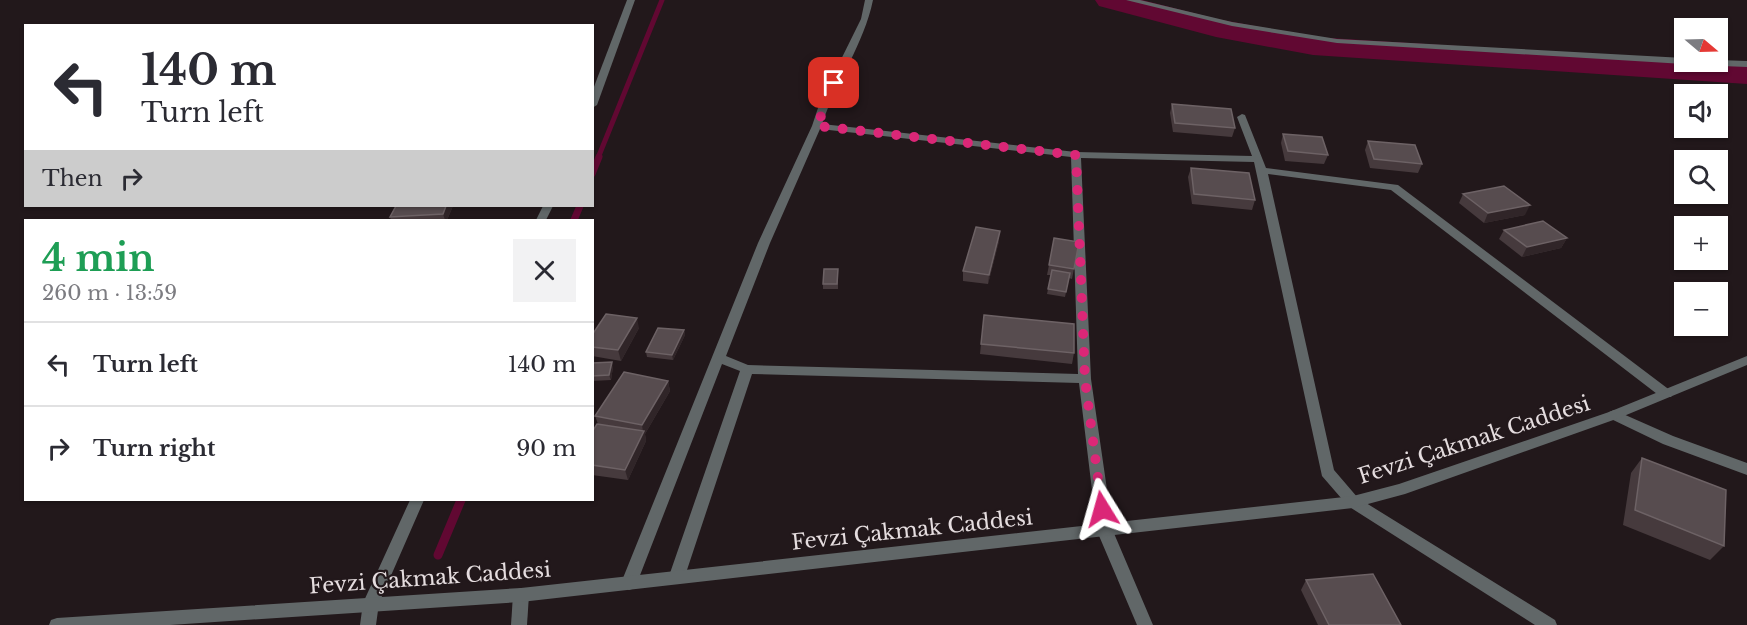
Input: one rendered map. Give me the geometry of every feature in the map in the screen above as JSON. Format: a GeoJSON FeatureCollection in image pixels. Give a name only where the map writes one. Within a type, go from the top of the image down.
{"type":"FeatureCollection","features":[{"type":"Feature","properties":{"kind":"street"},"geometry":{"type":"LineString","coordinates":[[594,100],[631,0]]}},
{"type":"Feature","properties":{"kind":"street"},"geometry":{"type":"LineString","coordinates":[[629,583],[764,243],[817,126],[825,102],[865,19],[869,0]]}},
{"type":"Feature","properties":{"kind":"street"},"geometry":{"type":"LineString","coordinates":[[1130,0],[1232,24],[1337,41],[1674,60]]}},
{"type":"Feature","properties":{"kind":"street"},"geometry":{"type":"LineString","coordinates":[[1728,63],[1747,64]]}},
{"type":"Feature","properties":{"kind":"street"},"geometry":{"type":"LineString","coordinates":[[1242,117],[1260,164],[1327,472],[1353,502],[1549,625]]}},
{"type":"Feature","properties":{"kind":"street"},"geometry":{"type":"LineString","coordinates":[[817,126],[1076,155],[1260,164],[1394,188],[1666,394]]}},
{"type":"Feature","properties":{"kind":"street"},"geometry":{"type":"LineString","coordinates":[[1076,155],[1085,380],[1105,531],[1145,625]]}},
{"type":"Feature","properties":{"kind":"street"},"geometry":{"type":"LineString","coordinates":[[719,358],[747,369],[1085,380]]}},
{"type":"Feature","properties":{"kind":"street","name":"Fevzi Çakmak Caddesi"},"geometry":{"type":"LineString","coordinates":[[57,625],[521,595],[1353,502],[1400,490],[1614,415],[1747,360]]}},
{"type":"Feature","properties":{"kind":"street"},"geometry":{"type":"LineString","coordinates":[[677,576],[747,369]]}},
{"type":"Feature","properties":{"kind":"street"},"geometry":{"type":"LineString","coordinates":[[1614,415],[1668,440],[1747,469]]}},
{"type":"Feature","properties":{"kind":"street"},"geometry":{"type":"LineString","coordinates":[[368,625],[371,603],[417,501]]}},
{"type":"Feature","properties":{"kind":"street"},"geometry":{"type":"LineString","coordinates":[[519,625],[521,595]]}},
{"type":"Feature","properties":{"kind":"building"},"geometry":{"type":"Polygon","coordinates":[[[1172,104],[1231,109],[1235,128],[1175,123],[1172,104]]]}},
{"type":"Feature","properties":{"kind":"building"},"geometry":{"type":"Polygon","coordinates":[[[1283,134],[1322,137],[1328,155],[1288,151],[1283,134]]]}},
{"type":"Feature","properties":{"kind":"building"},"geometry":{"type":"Polygon","coordinates":[[[1368,141],[1415,145],[1422,164],[1374,159],[1368,141]]]}},
{"type":"Feature","properties":{"kind":"building"},"geometry":{"type":"Polygon","coordinates":[[[1191,168],[1249,173],[1255,200],[1194,194],[1191,168]]]}},
{"type":"Feature","properties":{"kind":"building"},"geometry":{"type":"Polygon","coordinates":[[[1504,186],[1530,205],[1488,213],[1463,194],[1504,186]]]}},
{"type":"Feature","properties":{"kind":"building"},"geometry":{"type":"Polygon","coordinates":[[[395,207],[446,207],[443,214],[390,217],[395,207]]]}},
{"type":"Feature","properties":{"kind":"building"},"geometry":{"type":"Polygon","coordinates":[[[1543,221],[1567,238],[1527,247],[1504,230],[1543,221]]]}},
{"type":"Feature","properties":{"kind":"building"},"geometry":{"type":"Polygon","coordinates":[[[976,227],[1000,231],[989,275],[963,271],[976,227]]]}},
{"type":"Feature","properties":{"kind":"building"},"geometry":{"type":"Polygon","coordinates":[[[1054,238],[1079,242],[1074,269],[1049,265],[1054,238]]]}},
{"type":"Feature","properties":{"kind":"building"},"geometry":{"type":"Polygon","coordinates":[[[824,269],[838,269],[837,284],[823,284],[824,269]]]}},
{"type":"Feature","properties":{"kind":"building"},"geometry":{"type":"Polygon","coordinates":[[[1052,270],[1070,273],[1066,292],[1048,289],[1052,270]]]}},
{"type":"Feature","properties":{"kind":"building"},"geometry":{"type":"Polygon","coordinates":[[[606,314],[637,318],[618,350],[594,347],[594,332],[606,314]]]}},
{"type":"Feature","properties":{"kind":"building"},"geometry":{"type":"Polygon","coordinates":[[[984,315],[1074,324],[1074,353],[981,344],[984,315]]]}},
{"type":"Feature","properties":{"kind":"building"},"geometry":{"type":"Polygon","coordinates":[[[658,328],[684,330],[672,355],[646,352],[658,328]]]}},
{"type":"Feature","properties":{"kind":"building"},"geometry":{"type":"Polygon","coordinates":[[[612,362],[609,375],[594,376],[594,363],[612,362]]]}},
{"type":"Feature","properties":{"kind":"building"},"geometry":{"type":"Polygon","coordinates":[[[624,372],[668,381],[642,425],[595,416],[624,372]]]}},
{"type":"Feature","properties":{"kind":"building"},"geometry":{"type":"Polygon","coordinates":[[[597,424],[644,431],[625,470],[594,465],[594,429],[597,424]]]}},
{"type":"Feature","properties":{"kind":"building"},"geometry":{"type":"Polygon","coordinates":[[[1642,458],[1726,490],[1724,546],[1635,510],[1642,458]]]}},
{"type":"Feature","properties":{"kind":"building"},"geometry":{"type":"Polygon","coordinates":[[[1373,574],[1401,625],[1329,625],[1306,580],[1373,574]]]}},
{"type":"Feature","properties":{"kind":"waterway"},"geometry":{"type":"LineString","coordinates":[[598,158],[662,0]]}},
{"type":"Feature","properties":{"kind":"waterway"},"geometry":{"type":"LineString","coordinates":[[1109,0],[1216,28],[1313,46],[1747,74]]}},
{"type":"Feature","properties":{"kind":"waterway"},"geometry":{"type":"LineString","coordinates":[[594,169],[599,157]]}},
{"type":"Feature","properties":{"kind":"waterway"},"geometry":{"type":"LineString","coordinates":[[574,219],[580,207]]}},
{"type":"Feature","properties":{"kind":"waterway"},"geometry":{"type":"LineString","coordinates":[[438,555],[461,501]]}},
{"type":"Feature","properties":{"kind":"route"},"geometry":{"type":"LineString","coordinates":[[834,83],[817,126],[1076,155],[1085,380],[1102,509]]}}]}
